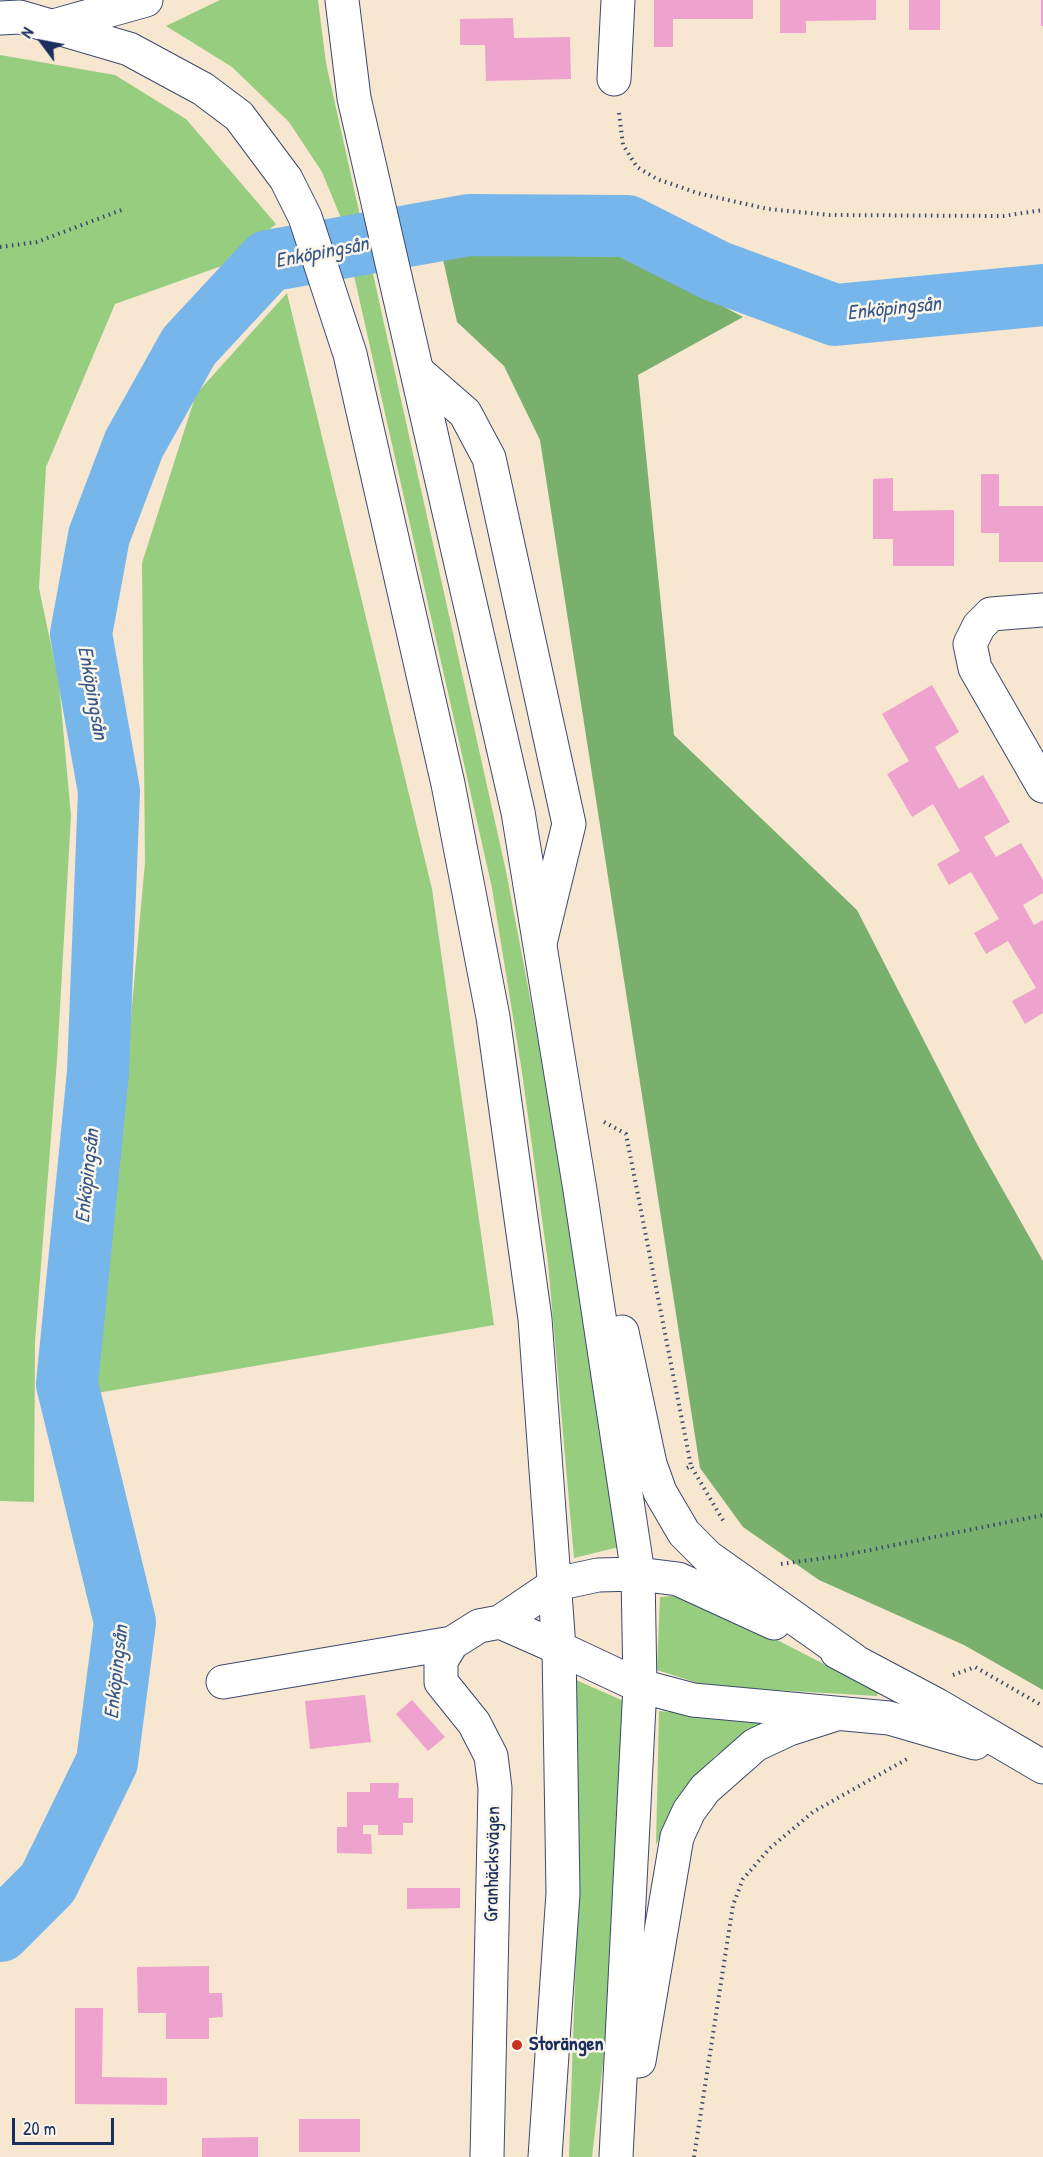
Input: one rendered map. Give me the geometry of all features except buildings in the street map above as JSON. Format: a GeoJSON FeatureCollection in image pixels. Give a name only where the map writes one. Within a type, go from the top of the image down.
{"type":"FeatureCollection","features":[{"type":"Feature","properties":{"kind":"main road"},"geometry":{"type":"LineString","coordinates":[[50,27],[146,0]]}},
{"type":"Feature","properties":{"kind":"main road"},"geometry":{"type":"LineString","coordinates":[[342,0],[354,98],[518,812],[580,1190],[638,1574],[640,1686],[617,2157]]}},
{"type":"Feature","properties":{"kind":"main road"},"geometry":{"type":"LineString","coordinates":[[614,79],[618,0]]}},
{"type":"Feature","properties":{"kind":"main road"},"geometry":{"type":"LineString","coordinates":[[0,18],[20,17],[129,49],[203,89],[239,116],[286,179],[305,217],[350,354],[448,784],[493,1017],[535,1319],[556,1584],[563,1893],[545,2157]]}},
{"type":"Feature","properties":{"kind":"main road"},"geometry":{"type":"LineString","coordinates":[[417,372],[465,413],[489,458],[567,813],[569,824],[540,943]]}},
{"type":"Feature","properties":{"kind":"main road"},"geometry":{"type":"LineString","coordinates":[[1043,610],[991,615],[978,626],[970,644],[975,668],[1043,786]]}},
{"type":"Feature","properties":{"kind":"main road"},"geometry":{"type":"LineString","coordinates":[[580,1190],[612,1283],[650,1464],[684,1533],[708,1557],[932,1717]]}},
{"type":"Feature","properties":{"kind":"main road"},"geometry":{"type":"LineString","coordinates":[[223,1682],[452,1643],[479,1626],[500,1622],[556,1584],[598,1575],[638,1574],[678,1579],[855,1661]]}},
{"type":"Feature","properties":{"kind":"main road"},"geometry":{"type":"LineString","coordinates":[[500,1622],[640,1686],[693,1700],[889,1718],[932,1717]]}},
{"type":"Feature","properties":{"kind":"main road","name":"Granhäcksvägen"},"geometry":{"type":"LineString","coordinates":[[452,1643],[441,1661],[441,1682],[474,1723],[491,1756],[495,1788],[487,2157]]}},
{"type":"Feature","properties":{"kind":"main road"},"geometry":{"type":"LineString","coordinates":[[617,2157],[635,2085],[677,1837],[689,1811],[705,1789],[755,1745],[789,1729],[836,1714]]}},
{"type":"Feature","properties":{"kind":"path"},"geometry":{"type":"LineString","coordinates":[[614,79],[623,145],[637,167],[657,179],[697,193],[768,209],[830,215],[1004,216],[1043,210]]}},
{"type":"Feature","properties":{"kind":"path"},"geometry":{"type":"LineString","coordinates":[[0,247],[37,242],[124,209]]}},
{"type":"Feature","properties":{"kind":"path"},"geometry":{"type":"LineString","coordinates":[[566,1102],[626,1134],[692,1466],[726,1526]]}},
{"type":"Feature","properties":{"kind":"path"},"geometry":{"type":"LineString","coordinates":[[656,1480],[692,1466]]}},
{"type":"Feature","properties":{"kind":"path"},"geometry":{"type":"LineString","coordinates":[[774,1560],[783,1565],[840,1556],[1043,1515]]}},
{"type":"Feature","properties":{"kind":"path"},"geometry":{"type":"LineString","coordinates":[[694,2157],[733,1905],[743,1879],[770,1848],[813,1812],[908,1759],[916,1752],[948,1680],[956,1672],[975,1667],[1043,1706]]}},
{"type":"Feature","properties":{"kind":"green space"},"geometry":{"type":"Polygon","coordinates":[[[220,0],[318,0],[326,63],[506,871],[604,1388],[619,1547],[574,1558],[548,1263],[522,1072],[492,888],[341,218],[322,172],[289,122],[232,67],[166,26],[220,0]]]}},
{"type":"Feature","properties":{"kind":"green space"},"geometry":{"type":"Polygon","coordinates":[[[0,55],[115,75],[186,119],[276,224],[230,263],[115,304],[46,467],[39,588],[59,683],[71,816],[57,1060],[35,1342],[34,1502],[0,1501],[0,55]]]}},
{"type":"Feature","properties":{"kind":"green space"},"geometry":{"type":"Polygon","coordinates":[[[618,250],[743,317],[638,375],[674,735],[857,910],[977,1144],[1043,1261],[1043,1690],[964,1645],[819,1580],[743,1527],[700,1468],[540,440],[504,366],[457,322],[442,255],[618,250]]]}},
{"type":"Feature","properties":{"kind":"green space"},"geometry":{"type":"Polygon","coordinates":[[[287,293],[432,889],[494,1325],[97,1393],[145,862],[142,563],[196,394],[287,293]]]}},
{"type":"Feature","properties":{"kind":"green space"},"geometry":{"type":"Polygon","coordinates":[[[683,1595],[721,1611],[878,1692],[877,1696],[707,1686],[657,1670],[660,1597],[683,1595]]]}},
{"type":"Feature","properties":{"kind":"green space"},"geometry":{"type":"Polygon","coordinates":[[[576,1680],[626,1702],[612,1987],[592,2157],[569,2157],[578,1894],[576,1680]]]}},
{"type":"Feature","properties":{"kind":"green space"},"geometry":{"type":"Polygon","coordinates":[[[659,1711],[765,1719],[765,1724],[716,1755],[696,1776],[674,1808],[656,1845],[659,1711]]]}},
{"type":"Feature","properties":{"kind":"waterway","name":"Enköpingsån"},"geometry":{"type":"LineString","coordinates":[[0,1931],[48,1883],[107,1762],[125,1622],[67,1384],[98,1072],[109,791],[81,634],[99,536],[134,444],[189,346],[268,261],[469,225],[627,226],[716,271],[835,315],[1043,295]]}},
{"type":"Feature","properties":{"kind":"place","name":"Storängen"},"geometry":{"type":"Point","coordinates":[517,2045]}}]}
